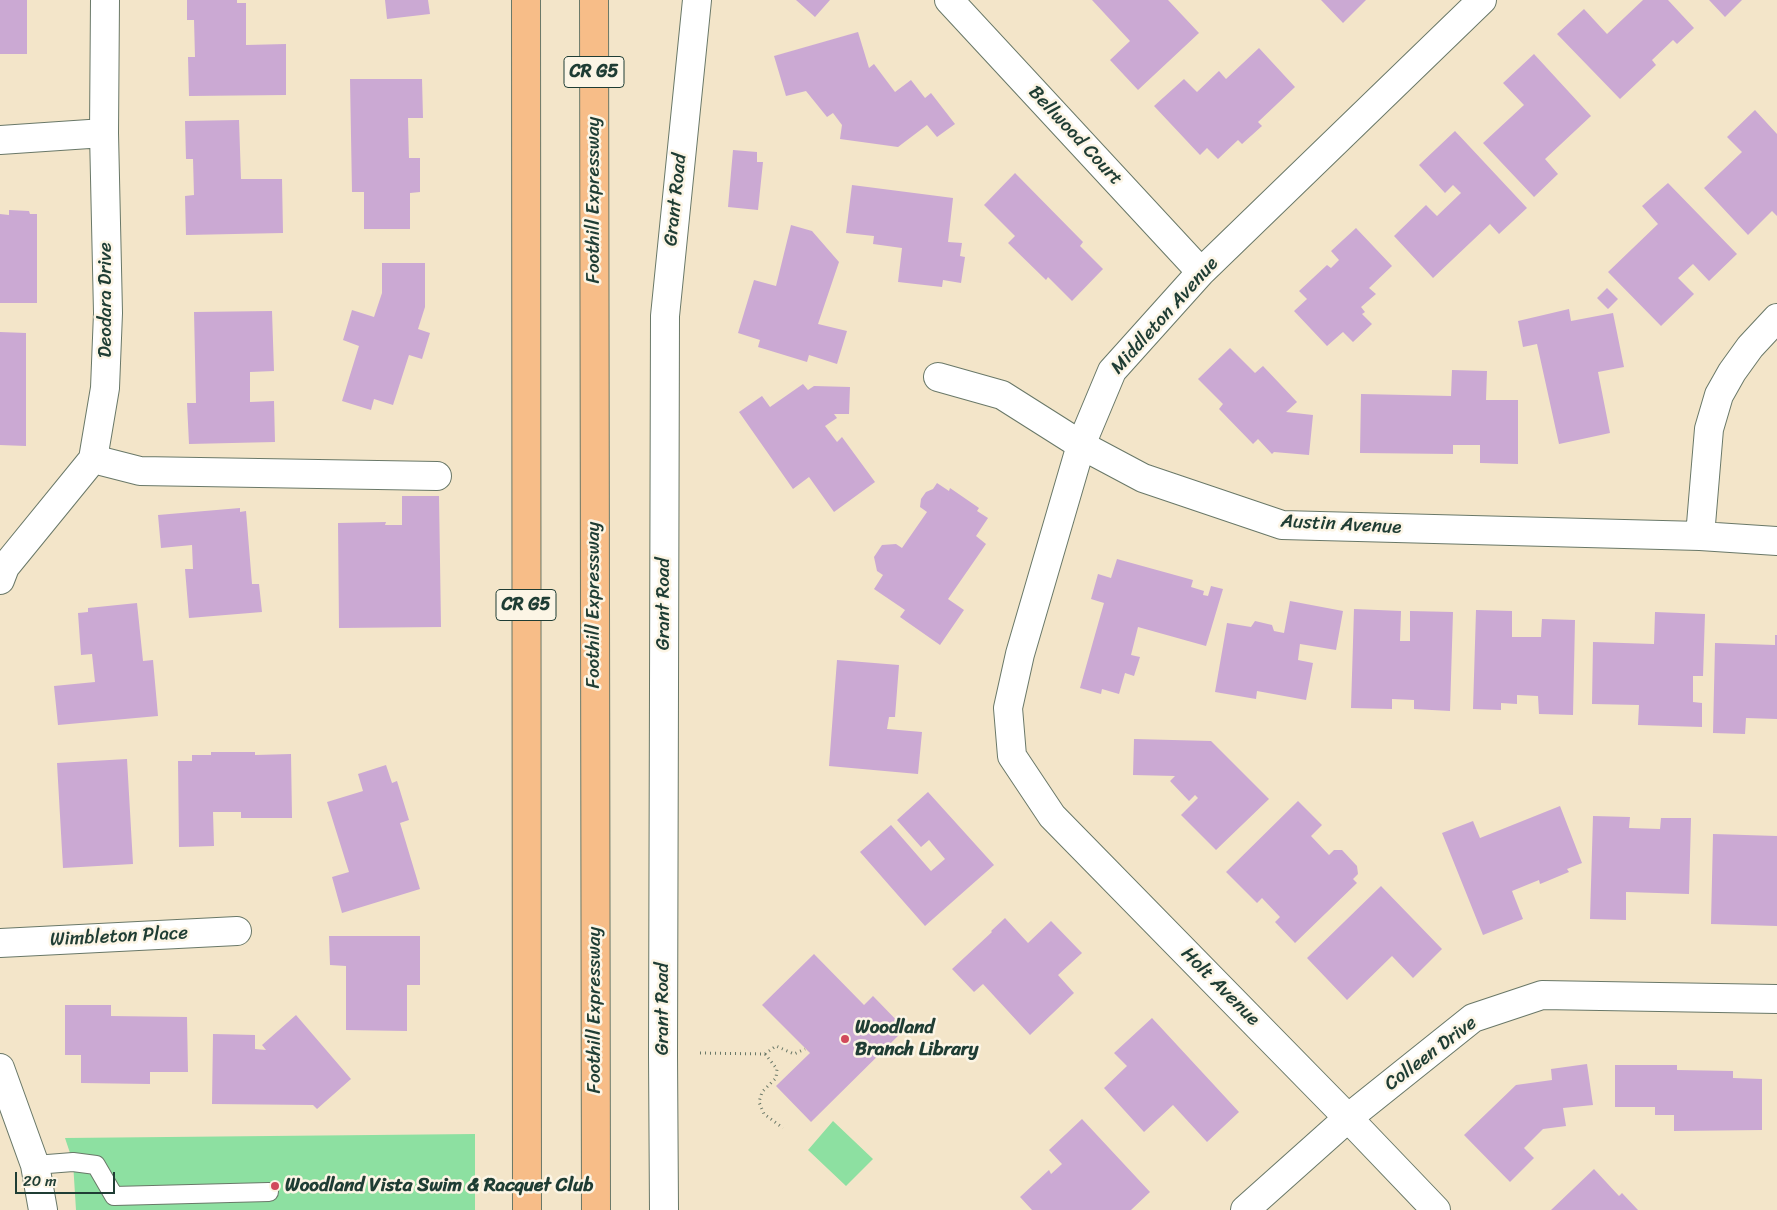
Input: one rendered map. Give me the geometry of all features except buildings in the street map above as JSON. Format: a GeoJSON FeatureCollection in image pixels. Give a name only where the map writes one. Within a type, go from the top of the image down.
{"type":"FeatureCollection","features":[{"type":"Feature","properties":{"kind":"highway","name":"CR G5"},"geometry":{"type":"LineString","coordinates":[[526,0],[527,1210]]}},
{"type":"Feature","properties":{"kind":"highway","name":"Foothill Expressway"},"geometry":{"type":"LineString","coordinates":[[594,0],[596,1210]]}},
{"type":"Feature","properties":{"kind":"street","name":"Deodara Drive"},"geometry":{"type":"LineString","coordinates":[[2,570],[93,459],[105,388],[108,313],[104,133],[105,0]]}},
{"type":"Feature","properties":{"kind":"street","name":"Grant Road"},"geometry":{"type":"LineString","coordinates":[[664,1210],[665,316],[697,0]]}},
{"type":"Feature","properties":{"kind":"street","name":"Bellwood Court"},"geometry":{"type":"LineString","coordinates":[[949,0],[1201,272]]}},
{"type":"Feature","properties":{"kind":"street","name":"Middleton Avenue"},"geometry":{"type":"LineString","coordinates":[[1012,756],[1008,708],[1020,654],[1081,445],[1112,371],[1201,272],[1482,0]]}},
{"type":"Feature","properties":{"kind":"street"},"geometry":{"type":"LineString","coordinates":[[0,140],[104,133]]}},
{"type":"Feature","properties":{"kind":"street"},"geometry":{"type":"LineString","coordinates":[[1700,536],[1709,429],[1719,395],[1732,372],[1750,347],[1777,318]]}},
{"type":"Feature","properties":{"kind":"street","name":"Austin Avenue"},"geometry":{"type":"LineString","coordinates":[[938,377],[1002,395],[1081,445],[1143,478],[1282,525],[1700,536],[1777,541]]}},
{"type":"Feature","properties":{"kind":"street"},"geometry":{"type":"LineString","coordinates":[[93,459],[140,471],[437,476]]}},
{"type":"Feature","properties":{"kind":"street","name":"Holt Avenue"},"geometry":{"type":"LineString","coordinates":[[1012,756],[1052,816],[1436,1210]]}},
{"type":"Feature","properties":{"kind":"street","name":"Wimbleton Place"},"geometry":{"type":"LineString","coordinates":[[0,943],[237,931]]}},
{"type":"Feature","properties":{"kind":"street","name":"Colleen Drive"},"geometry":{"type":"LineString","coordinates":[[1245,1210],[1348,1118],[1473,1018],[1542,994],[1777,999]]}},
{"type":"Feature","properties":{"kind":"street"},"geometry":{"type":"LineString","coordinates":[[0,1068],[35,1165],[43,1210]]}},
{"type":"Feature","properties":{"kind":"lane"},"geometry":{"type":"LineString","coordinates":[[35,1165],[73,1162],[96,1165],[113,1203],[270,1192]]}},
{"type":"Feature","properties":{"kind":"path"},"geometry":{"type":"LineString","coordinates":[[700,1053],[766,1054],[776,1046],[794,1054],[805,1049]]}},
{"type":"Feature","properties":{"kind":"path"},"geometry":{"type":"LineString","coordinates":[[766,1054],[777,1069],[776,1078],[762,1092],[759,1102],[764,1114],[783,1128]]}},
{"type":"Feature","properties":{"kind":"green space"},"geometry":{"type":"Polygon","coordinates":[[[833,1121],[873,1159],[846,1186],[808,1150],[833,1121]]]}},
{"type":"Feature","properties":{"kind":"green space","name":"Woodland Vista Swim & Racquet Club"},"geometry":{"type":"Polygon","coordinates":[[[475,1134],[475,1210],[76,1210],[73,1162],[65,1138],[475,1134]]]}},
{"type":"Feature","properties":{"kind":"place","name":"Woodland Branch Library"},"geometry":{"type":"Point","coordinates":[845,1039]}},
{"type":"Feature","properties":{"kind":"place","name":"Woodland Vista Swim & Racquet Club"},"geometry":{"type":"Point","coordinates":[275,1186]}}]}
